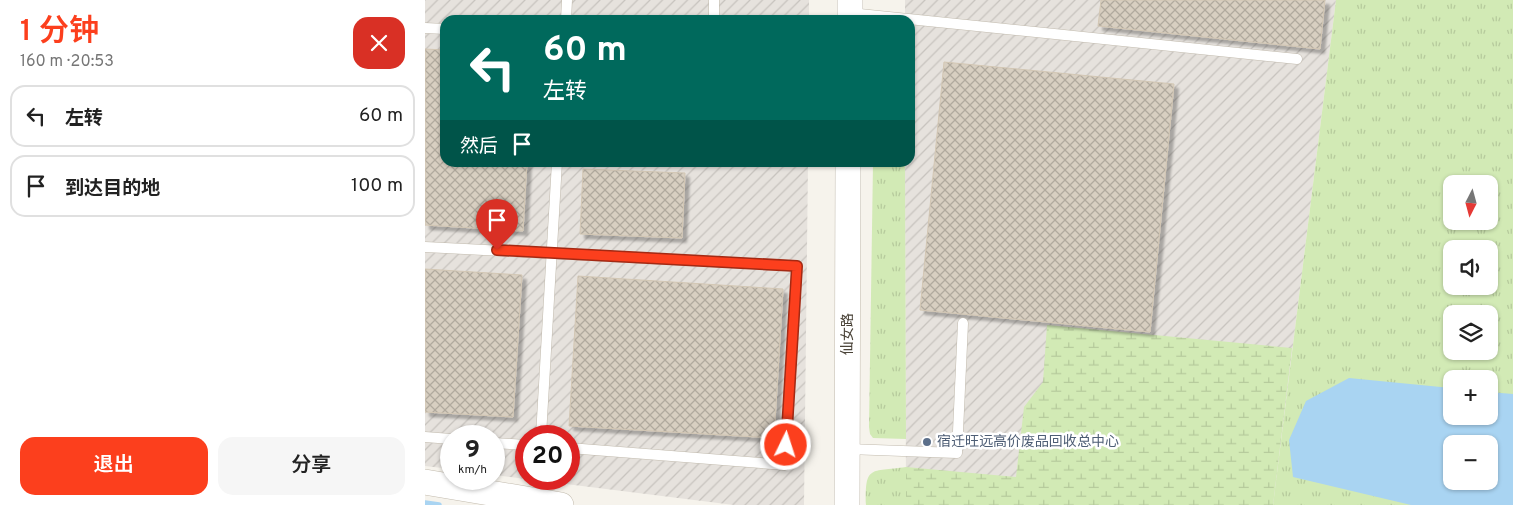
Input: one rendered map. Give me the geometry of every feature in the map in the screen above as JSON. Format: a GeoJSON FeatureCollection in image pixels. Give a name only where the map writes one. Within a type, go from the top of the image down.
{"type":"FeatureCollection","features":[{"type":"Feature","properties":{"kind":"street","name":"仙女路"},"geometry":{"type":"LineString","coordinates":[[847,505],[849,167]]}},
{"type":"Feature","properties":{"kind":"street"},"geometry":{"type":"LineString","coordinates":[[425,482],[561,505]]}},
{"type":"Feature","properties":{"kind":"lane"},"geometry":{"type":"LineString","coordinates":[[566,15],[567,0]]}},
{"type":"Feature","properties":{"kind":"lane"},"geometry":{"type":"LineString","coordinates":[[714,15],[715,0]]}},
{"type":"Feature","properties":{"kind":"lane"},"geometry":{"type":"LineString","coordinates":[[850,11],[887,15]]}},
{"type":"Feature","properties":{"kind":"lane"},"geometry":{"type":"LineString","coordinates":[[915,18],[1297,59]]}},
{"type":"Feature","properties":{"kind":"lane"},"geometry":{"type":"LineString","coordinates":[[425,28],[440,29]]}},
{"type":"Feature","properties":{"kind":"lane"},"geometry":{"type":"LineString","coordinates":[[542,425],[557,167]]}},
{"type":"Feature","properties":{"kind":"lane"},"geometry":{"type":"LineString","coordinates":[[425,246],[797,266],[785,465],[580,449]]}},
{"type":"Feature","properties":{"kind":"lane"},"geometry":{"type":"LineString","coordinates":[[847,449],[957,453],[963,323]]}},
{"type":"Feature","properties":{"kind":"lane"},"geometry":{"type":"LineString","coordinates":[[425,437],[440,438]]}},
{"type":"Feature","properties":{"kind":"shaded area"},"geometry":{"type":"Polygon","coordinates":[[[425,0],[809,0],[809,15],[440,15],[440,167],[808,167],[804,505],[734,505],[580,486],[580,425],[515,425],[515,478],[505,476],[505,425],[440,425],[440,468],[425,466],[425,0]]]}},
{"type":"Feature","properties":{"kind":"shaded area"},"geometry":{"type":"Polygon","coordinates":[[[905,0],[1336,0],[1273,505],[906,505],[905,167],[915,167],[915,15],[905,15],[905,0]]]}},
{"type":"Feature","properties":{"kind":"green space"},"geometry":{"type":"Polygon","coordinates":[[[1336,0],[1513,0],[1513,505],[1273,505],[1336,0]]]}},
{"type":"Feature","properties":{"kind":"green space"},"geometry":{"type":"Polygon","coordinates":[[[873,167],[905,167],[906,439],[873,438],[869,427],[873,167]]]}},
{"type":"Feature","properties":{"kind":"green space"},"geometry":{"type":"Polygon","coordinates":[[[1047,325],[1292,348],[1273,505],[906,505],[906,467],[1016,477],[1024,407],[1043,382],[1047,325]]]}},
{"type":"Feature","properties":{"kind":"green space"},"geometry":{"type":"Polygon","coordinates":[[[906,467],[906,505],[866,505],[867,483],[872,473],[884,469],[906,467]]]}},
{"type":"Feature","properties":{"kind":"water"},"geometry":{"type":"Polygon","coordinates":[[[1349,378],[1443,387],[1443,425],[1498,425],[1498,393],[1513,394],[1513,505],[1411,505],[1293,477],[1289,440],[1306,401],[1349,378]]]}},
{"type":"Feature","properties":{"kind":"building"},"geometry":{"type":"Polygon","coordinates":[[[1101,0],[1325,0],[1320,49],[1098,26],[1101,0]]]}},
{"type":"Feature","properties":{"kind":"building"},"geometry":{"type":"Polygon","coordinates":[[[425,49],[440,50],[440,167],[527,167],[523,231],[425,225],[425,49]]]}},
{"type":"Feature","properties":{"kind":"building"},"geometry":{"type":"Polygon","coordinates":[[[944,62],[1174,84],[1150,332],[920,310],[944,62]]]}},
{"type":"Feature","properties":{"kind":"building"},"geometry":{"type":"Polygon","coordinates":[[[583,169],[685,173],[682,238],[580,234],[583,169]]]}},
{"type":"Feature","properties":{"kind":"building"},"geometry":{"type":"Polygon","coordinates":[[[425,269],[522,275],[513,417],[425,412],[425,269]]]}},
{"type":"Feature","properties":{"kind":"building"},"geometry":{"type":"Polygon","coordinates":[[[578,276],[783,289],[774,438],[569,425],[578,276]]]}},
{"type":"Feature","properties":{"kind":"waterway"},"geometry":{"type":"LineString","coordinates":[[425,503],[439,505]]}},
{"type":"Feature","properties":{"kind":"place","name":"宿迁旺远高价废品回收总中心"},"geometry":{"type":"Point","coordinates":[927,442]}},
{"type":"Feature","properties":{"kind":"route"},"geometry":{"type":"LineString","coordinates":[[497,250],[797,266],[786,445]]}}]}
